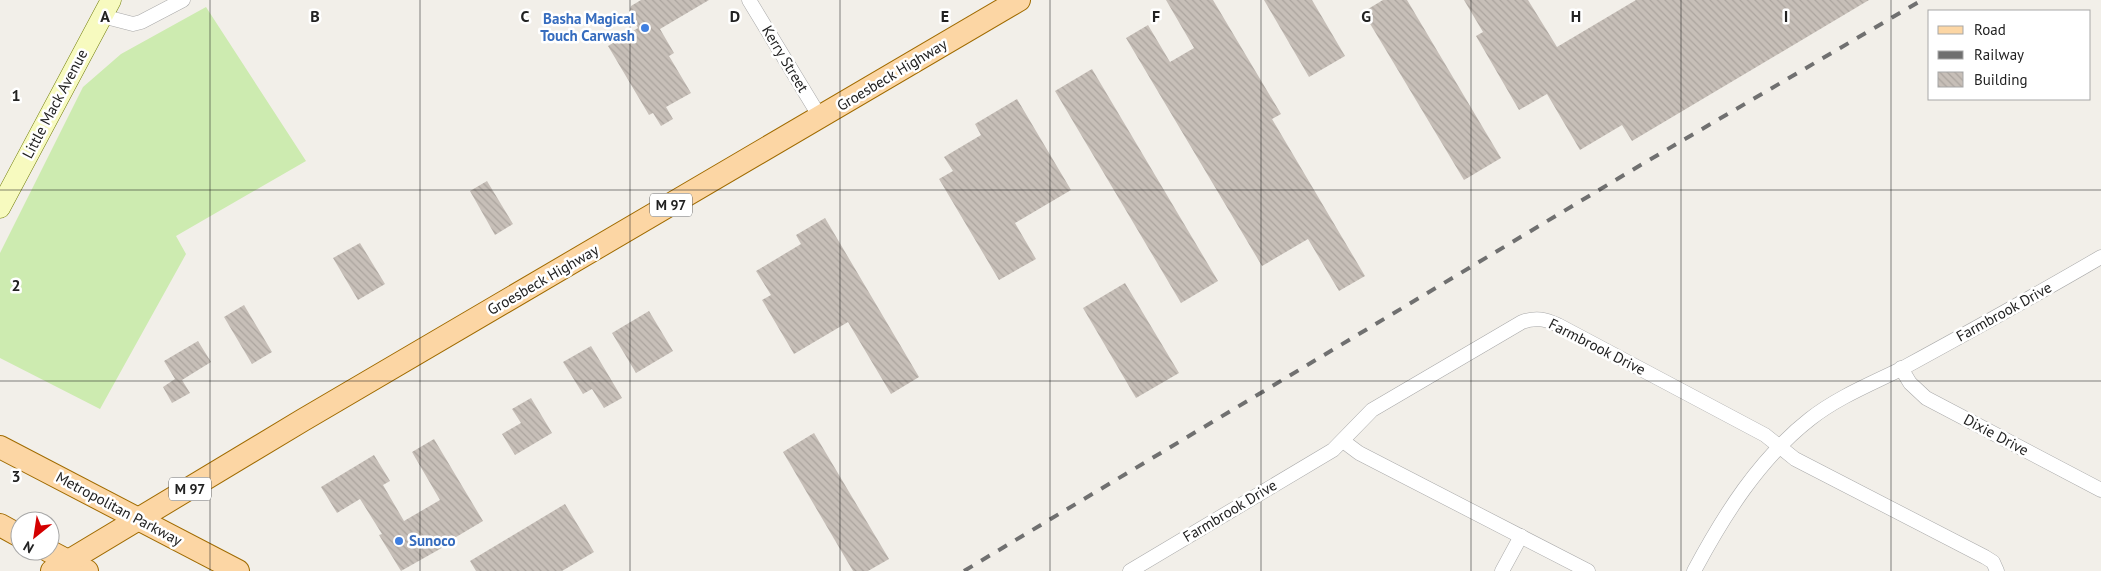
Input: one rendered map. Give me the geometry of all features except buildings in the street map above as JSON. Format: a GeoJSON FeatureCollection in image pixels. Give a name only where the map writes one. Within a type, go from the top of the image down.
{"type":"FeatureCollection","features":[{"type":"Feature","properties":{"kind":"main road","name":"Groesbeck Highway"},"geometry":{"type":"LineString","coordinates":[[69,568],[139,519],[303,420],[1019,0]]}},
{"type":"Feature","properties":{"kind":"main road","name":"Metropolitan Parkway"},"geometry":{"type":"LineString","coordinates":[[0,447],[238,571]]}},
{"type":"Feature","properties":{"kind":"street"},"geometry":{"type":"LineString","coordinates":[[106,8],[133,24],[141,22],[183,0]]}},
{"type":"Feature","properties":{"kind":"street","name":"Kerry Street"},"geometry":{"type":"LineString","coordinates":[[749,0],[820,117]]}},
{"type":"Feature","properties":{"kind":"street","name":"Little Mack Avenue"},"geometry":{"type":"LineString","coordinates":[[0,208],[106,8]]}},
{"type":"Feature","properties":{"kind":"street","name":"Farmbrook Drive"},"geometry":{"type":"LineString","coordinates":[[1694,571],[1715,531],[1736,498],[1780,447],[1811,418],[1835,402],[1901,368],[2101,257]]}},
{"type":"Feature","properties":{"kind":"street","name":"Farmbrook Drive"},"geometry":{"type":"LineString","coordinates":[[1130,571],[1145,567],[1333,450],[1343,442],[1372,410],[1522,322],[1532,318],[1545,319],[1558,325],[1765,434],[1795,459],[1985,556],[1993,562],[1997,571]]}},
{"type":"Feature","properties":{"kind":"street","name":"Dixie Drive"},"geometry":{"type":"LineString","coordinates":[[1901,368],[1910,383],[1926,398],[2101,490]]}},
{"type":"Feature","properties":{"kind":"street"},"geometry":{"type":"LineString","coordinates":[[1343,442],[1359,453],[1588,571]]}},
{"type":"Feature","properties":{"kind":"street"},"geometry":{"type":"LineString","coordinates":[[1502,571],[1521,536]]}},
{"type":"Feature","properties":{"kind":"green space"},"geometry":{"type":"Polygon","coordinates":[[[206,7],[306,161],[176,236],[186,254],[100,409],[0,358],[0,253],[83,87],[121,54],[206,7]]]}},
{"type":"Feature","properties":{"kind":"railway"},"geometry":{"type":"LineString","coordinates":[[964,571],[1639,166],[1922,0]]}},
{"type":"Feature","properties":{"kind":"place","name":"Basha Magical Touch Carwash"},"geometry":{"type":"Point","coordinates":[645,28]}},
{"type":"Feature","properties":{"kind":"place","name":"Sunoco"},"geometry":{"type":"Point","coordinates":[399,541]}}]}
